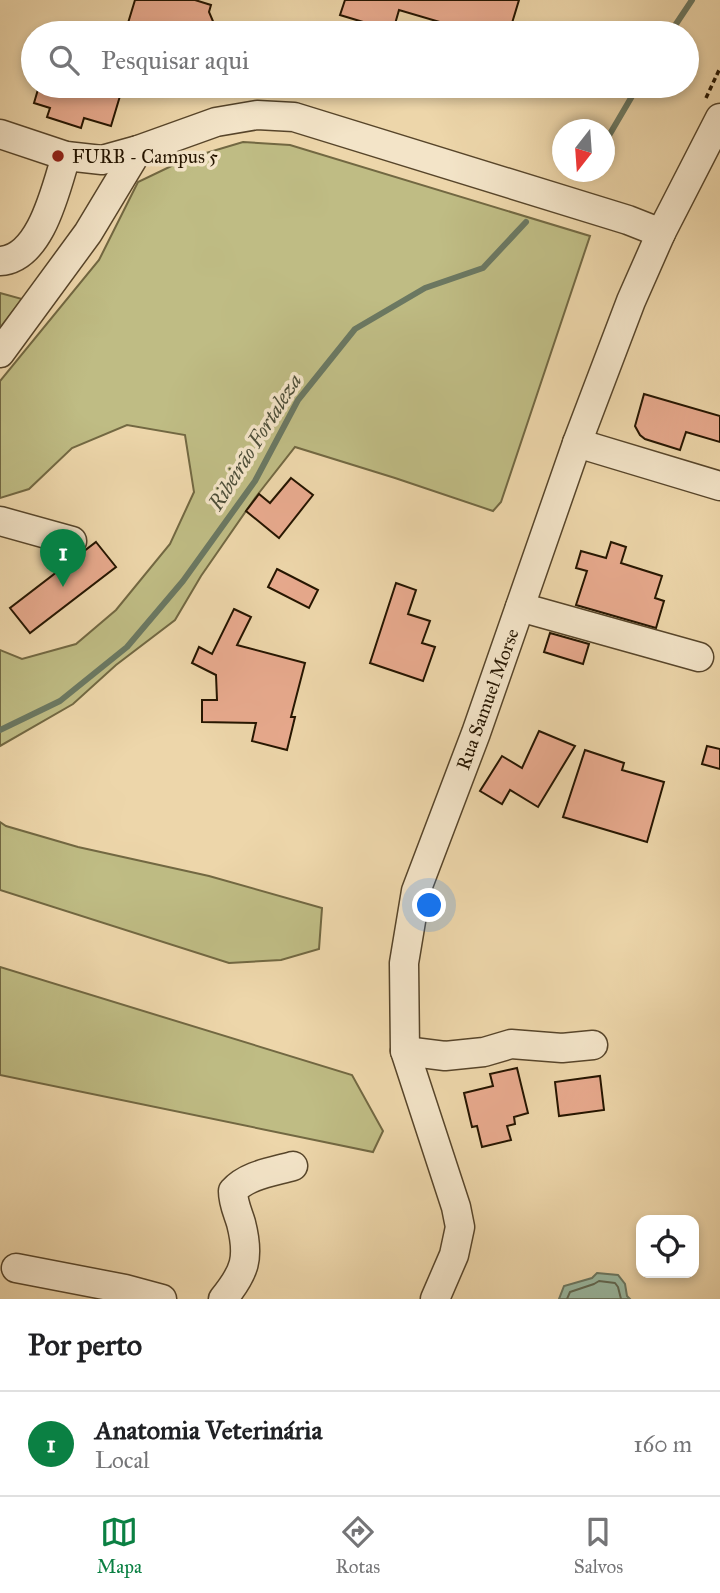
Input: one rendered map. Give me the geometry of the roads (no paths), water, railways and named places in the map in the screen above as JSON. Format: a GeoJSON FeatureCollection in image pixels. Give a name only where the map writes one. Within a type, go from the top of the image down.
{"type":"FeatureCollection","features":[{"type":"Feature","properties":{"kind":"street"},"geometry":{"type":"LineString","coordinates":[[0,134],[66,156],[102,160],[216,122],[257,115],[294,117],[628,220],[661,233]]}},
{"type":"Feature","properties":{"kind":"street","name":"Rua Samuel Morse"},"geometry":{"type":"LineString","coordinates":[[435,1299],[454,1255],[460,1227],[456,1207],[405,1051],[404,963],[416,891],[476,733],[577,443],[631,301],[661,233],[720,118]]}},
{"type":"Feature","properties":{"kind":"street"},"geometry":{"type":"LineString","coordinates":[[0,353],[88,233],[138,150]]}},
{"type":"Feature","properties":{"kind":"street"},"geometry":{"type":"LineString","coordinates":[[0,261],[9,261],[28,248],[45,217],[66,156]]}},
{"type":"Feature","properties":{"kind":"street"},"geometry":{"type":"LineString","coordinates":[[577,443],[720,486]]}},
{"type":"Feature","properties":{"kind":"street"},"geometry":{"type":"LineString","coordinates":[[0,521],[72,541]]}},
{"type":"Feature","properties":{"kind":"street"},"geometry":{"type":"LineString","coordinates":[[520,607],[699,657]]}},
{"type":"Feature","properties":{"kind":"street"},"geometry":{"type":"LineString","coordinates":[[405,1051],[445,1056],[484,1052],[511,1044],[554,1048],[593,1045]]}},
{"type":"Feature","properties":{"kind":"street"},"geometry":{"type":"LineString","coordinates":[[223,1299],[239,1277],[246,1250],[233,1191],[249,1179],[293,1166]]}},
{"type":"Feature","properties":{"kind":"street"},"geometry":{"type":"LineString","coordinates":[[16,1268],[162,1299]]}},
{"type":"Feature","properties":{"kind":"water"},"geometry":{"type":"Polygon","coordinates":[[[597,1273],[618,1275],[625,1284],[630,1299],[559,1299],[564,1286],[592,1278],[597,1273]]]}},
{"type":"Feature","properties":{"kind":"waterway","name":"Ribeirão Fortaleza"},"geometry":{"type":"LineString","coordinates":[[678,21],[692,0]]}},
{"type":"Feature","properties":{"kind":"waterway","name":"Ribeirão Fortaleza"},"geometry":{"type":"LineString","coordinates":[[615,125],[631,98]]}},
{"type":"Feature","properties":{"kind":"waterway","name":"Ribeirão Fortaleza"},"geometry":{"type":"LineString","coordinates":[[0,730],[60,701],[127,647],[183,581],[255,481],[298,400],[355,329],[425,288],[483,268],[526,222]]}},
{"type":"Feature","properties":{"kind":"place","name":"FURB - Campus 5"},"geometry":{"type":"Point","coordinates":[58,156]}},
{"type":"Feature","properties":{"kind":"place","name":"Anatomia Veterinária"},"geometry":{"type":"Point","coordinates":[63,587]}}]}
